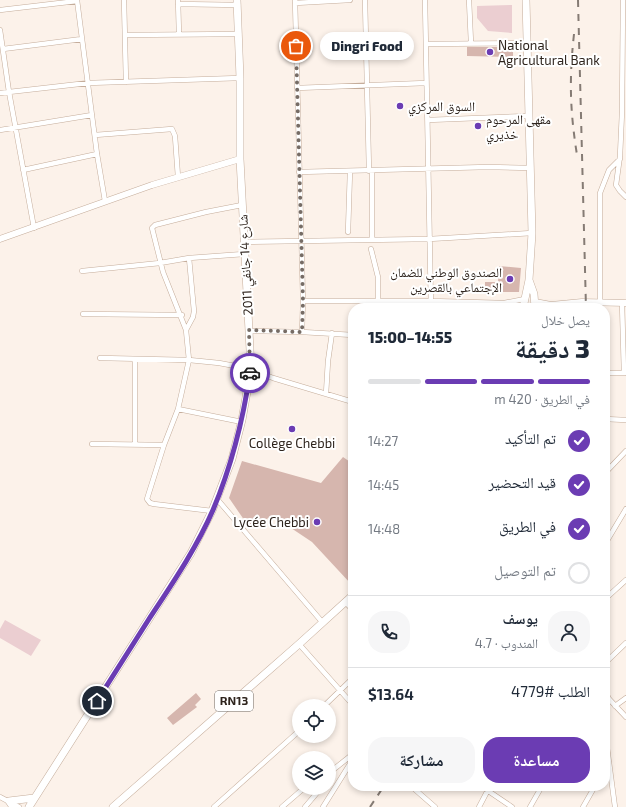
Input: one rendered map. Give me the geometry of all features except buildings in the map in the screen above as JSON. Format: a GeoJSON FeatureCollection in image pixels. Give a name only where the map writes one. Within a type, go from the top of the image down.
{"type":"FeatureCollection","features":[{"type":"Feature","properties":{"kind":"main road"},"geometry":{"type":"LineString","coordinates":[[524,303],[529,280],[532,234],[526,0]]}},
{"type":"Feature","properties":{"kind":"main road","name":"شارع 14 جانفي 2011"},"geometry":{"type":"LineString","coordinates":[[32,804],[171,587],[191,553],[217,499],[232,459],[242,422],[251,369],[240,159],[238,3]]}},
{"type":"Feature","properties":{"kind":"main road"},"geometry":{"type":"LineString","coordinates":[[529,280],[535,303]]}},
{"type":"Feature","properties":{"kind":"main road"},"geometry":{"type":"LineString","coordinates":[[524,299],[531,303]]}},
{"type":"Feature","properties":{"kind":"main road","name":"RN13"},"geometry":{"type":"LineString","coordinates":[[114,807],[300,644],[348,600]]}},
{"type":"Feature","properties":{"kind":"main road"},"geometry":{"type":"LineString","coordinates":[[11,804],[32,804]]}},
{"type":"Feature","properties":{"kind":"street"},"geometry":{"type":"LineString","coordinates":[[37,0],[38,6]]}},
{"type":"Feature","properties":{"kind":"street"},"geometry":{"type":"LineString","coordinates":[[0,10],[77,0],[97,154],[106,201]]}},
{"type":"Feature","properties":{"kind":"street"},"geometry":{"type":"LineString","coordinates":[[124,0],[126,82]]}},
{"type":"Feature","properties":{"kind":"street"},"geometry":{"type":"LineString","coordinates":[[302,332],[302,242],[295,2],[350,0]]}},
{"type":"Feature","properties":{"kind":"street"},"geometry":{"type":"LineString","coordinates":[[365,0],[372,240]]}},
{"type":"Feature","properties":{"kind":"street"},"geometry":{"type":"LineString","coordinates":[[425,0],[431,301]]}},
{"type":"Feature","properties":{"kind":"street"},"geometry":{"type":"LineString","coordinates":[[470,0],[471,43]]}},
{"type":"Feature","properties":{"kind":"street"},"geometry":{"type":"LineString","coordinates":[[623,0],[625,67],[624,112],[616,185],[618,190],[626,197]]}},
{"type":"Feature","properties":{"kind":"street"},"geometry":{"type":"LineString","coordinates":[[179,34],[178,2],[238,3]]}},
{"type":"Feature","properties":{"kind":"street"},"geometry":{"type":"LineString","coordinates":[[0,30],[15,128],[34,228]]}},
{"type":"Feature","properties":{"kind":"street"},"geometry":{"type":"LineString","coordinates":[[125,35],[239,34]]}},
{"type":"Feature","properties":{"kind":"street"},"geometry":{"type":"LineString","coordinates":[[3,49],[82,39]]}},
{"type":"Feature","properties":{"kind":"street"},"geometry":{"type":"LineString","coordinates":[[427,44],[527,43]]}},
{"type":"Feature","properties":{"kind":"street"},"geometry":{"type":"LineString","coordinates":[[0,92],[88,83],[240,78]]}},
{"type":"Feature","properties":{"kind":"street"},"geometry":{"type":"LineString","coordinates":[[297,88],[426,83]]}},
{"type":"Feature","properties":{"kind":"street"},"geometry":{"type":"LineString","coordinates":[[0,130],[92,115]]}},
{"type":"Feature","properties":{"kind":"street"},"geometry":{"type":"LineString","coordinates":[[428,120],[529,116]]}},
{"type":"Feature","properties":{"kind":"street"},"geometry":{"type":"LineString","coordinates":[[95,135],[172,129],[175,136],[178,177]]}},
{"type":"Feature","properties":{"kind":"street"},"geometry":{"type":"LineString","coordinates":[[23,170],[97,154]]}},
{"type":"Feature","properties":{"kind":"street"},"geometry":{"type":"LineString","coordinates":[[600,303],[600,193],[609,170],[620,157],[626,156]]}},
{"type":"Feature","properties":{"kind":"street"},"geometry":{"type":"LineString","coordinates":[[0,239],[178,177],[240,159]]}},
{"type":"Feature","properties":{"kind":"street"},"geometry":{"type":"LineString","coordinates":[[299,172],[488,167],[531,168]]}},
{"type":"Feature","properties":{"kind":"street"},"geometry":{"type":"LineString","coordinates":[[348,232],[350,171]]}},
{"type":"Feature","properties":{"kind":"street"},"geometry":{"type":"LineString","coordinates":[[212,511],[154,504],[146,498],[178,409],[189,360],[186,330],[182,315],[160,263],[152,228],[155,225],[242,204]]}},
{"type":"Feature","properties":{"kind":"street"},"geometry":{"type":"LineString","coordinates":[[244,242],[429,239],[532,234]]}},
{"type":"Feature","properties":{"kind":"street"},"geometry":{"type":"LineString","coordinates":[[371,249],[378,277],[378,301]]}},
{"type":"Feature","properties":{"kind":"street"},"geometry":{"type":"LineString","coordinates":[[82,271],[160,263],[189,258],[244,254]]}},
{"type":"Feature","properties":{"kind":"street"},"geometry":{"type":"LineString","coordinates":[[186,330],[193,317],[194,311],[189,258]]}},
{"type":"Feature","properties":{"kind":"street"},"geometry":{"type":"LineString","coordinates":[[303,301],[431,301],[504,303],[524,299]]}},
{"type":"Feature","properties":{"kind":"street"},"geometry":{"type":"LineString","coordinates":[[610,304],[624,303],[625,373],[610,373]]}},
{"type":"Feature","properties":{"kind":"street"},"geometry":{"type":"LineString","coordinates":[[83,314],[182,315]]}},
{"type":"Feature","properties":{"kind":"street"},"geometry":{"type":"LineString","coordinates":[[249,330],[348,335]]}},
{"type":"Feature","properties":{"kind":"street"},"geometry":{"type":"LineString","coordinates":[[326,394],[328,361],[332,333]]}},
{"type":"Feature","properties":{"kind":"street"},"geometry":{"type":"LineString","coordinates":[[100,358],[135,360],[189,360],[219,363],[251,369],[273,378],[348,401]]}},
{"type":"Feature","properties":{"kind":"street"},"geometry":{"type":"LineString","coordinates":[[135,360],[135,444]]}},
{"type":"Feature","properties":{"kind":"street"},"geometry":{"type":"LineString","coordinates":[[178,409],[242,422]]}},
{"type":"Feature","properties":{"kind":"street"},"geometry":{"type":"LineString","coordinates":[[610,419],[626,420]]}},
{"type":"Feature","properties":{"kind":"street"},"geometry":{"type":"LineString","coordinates":[[92,444],[164,445]]}},
{"type":"Feature","properties":{"kind":"street"},"geometry":{"type":"LineString","coordinates":[[610,468],[626,451]]}},
{"type":"Feature","properties":{"kind":"street"},"geometry":{"type":"LineString","coordinates":[[217,499],[323,622]]}},
{"type":"Feature","properties":{"kind":"street"},"geometry":{"type":"LineString","coordinates":[[610,536],[626,509]]}},
{"type":"Feature","properties":{"kind":"street"},"geometry":{"type":"LineString","coordinates":[[610,594],[626,580]]}},
{"type":"Feature","properties":{"kind":"street"},"geometry":{"type":"LineString","coordinates":[[610,658],[626,643]]}},
{"type":"Feature","properties":{"kind":"street"},"geometry":{"type":"LineString","coordinates":[[300,644],[348,700]]}},
{"type":"Feature","properties":{"kind":"street"},"geometry":{"type":"LineString","coordinates":[[331,699],[348,683]]}},
{"type":"Feature","properties":{"kind":"street"},"geometry":{"type":"LineString","coordinates":[[615,706],[626,698]]}},
{"type":"Feature","properties":{"kind":"street"},"geometry":{"type":"LineString","coordinates":[[610,700],[626,717]]}},
{"type":"Feature","properties":{"kind":"street"},"geometry":{"type":"LineString","coordinates":[[214,807],[292,737]]}},
{"type":"Feature","properties":{"kind":"street"},"geometry":{"type":"LineString","coordinates":[[336,767],[348,758]]}},
{"type":"Feature","properties":{"kind":"street"},"geometry":{"type":"LineString","coordinates":[[323,807],[348,767]]}},
{"type":"Feature","properties":{"kind":"street"},"geometry":{"type":"LineString","coordinates":[[610,778],[615,807]]}},
{"type":"Feature","properties":{"kind":"street"},"geometry":{"type":"LineString","coordinates":[[417,791],[435,807]]}},
{"type":"Feature","properties":{"kind":"street"},"geometry":{"type":"LineString","coordinates":[[479,807],[487,791],[512,807]]}},
{"type":"Feature","properties":{"kind":"street"},"geometry":{"type":"LineString","coordinates":[[530,807],[539,791]]}},
{"type":"Feature","properties":{"kind":"street"},"geometry":{"type":"LineString","coordinates":[[583,807],[592,791]]}},
{"type":"Feature","properties":{"kind":"street"},"geometry":{"type":"LineString","coordinates":[[282,807],[296,795]]}},
{"type":"Feature","properties":{"kind":"street"},"geometry":{"type":"LineString","coordinates":[[305,807],[315,795]]}},
{"type":"Feature","properties":{"kind":"street"},"geometry":{"type":"LineString","coordinates":[[0,797],[19,807]]}},
{"type":"Feature","properties":{"kind":"shaded area"},"geometry":{"type":"Polygon","coordinates":[[[512,5],[512,33],[488,31],[477,18],[477,6],[512,5]]]}},
{"type":"Feature","properties":{"kind":"shaded area"},"geometry":{"type":"Polygon","coordinates":[[[5,620],[41,640],[31,656],[0,638],[0,629],[5,620]]]}},
{"type":"Feature","properties":{"kind":"railway"},"geometry":{"type":"LineString","coordinates":[[578,0],[586,303]]}},
{"type":"Feature","properties":{"kind":"railway"},"geometry":{"type":"LineString","coordinates":[[574,34],[571,66],[571,95],[577,155]]}},
{"type":"Feature","properties":{"kind":"railway"},"geometry":{"type":"LineString","coordinates":[[370,807],[381,791]]}},
{"type":"Feature","properties":{"kind":"way so far"},"geometry":{"type":"LineString","coordinates":[[250,373],[249,330],[302,332],[303,301],[296,46]]}},
{"type":"Feature","properties":{"kind":"place","name":"Dingri Food"},"geometry":{"type":"Point","coordinates":[296,46]}},
{"type":"Feature","properties":{"kind":"place","name":"National Agricultural Bank"},"geometry":{"type":"Point","coordinates":[490,52]}},
{"type":"Feature","properties":{"kind":"place","name":"السوق المركزي"},"geometry":{"type":"Point","coordinates":[400,106]}},
{"type":"Feature","properties":{"kind":"place","name":"مقهى المرحوم خذيري"},"geometry":{"type":"Point","coordinates":[478,126]}},
{"type":"Feature","properties":{"kind":"place","name":"الصندوق الوطني للضمان الإجتماعي بالقصرين"},"geometry":{"type":"Point","coordinates":[510,279]}},
{"type":"Feature","properties":{"kind":"place","name":"Collège Chebbi"},"geometry":{"type":"Point","coordinates":[292,429]}},
{"type":"Feature","properties":{"kind":"place","name":"Lycée Chebbi"},"geometry":{"type":"Point","coordinates":[317,522]}},
{"type":"Feature","properties":{"kind":"route"},"geometry":{"type":"LineString","coordinates":[[97,701],[171,587],[191,553],[212,511],[226,478],[238,441],[250,373]]}}]}
